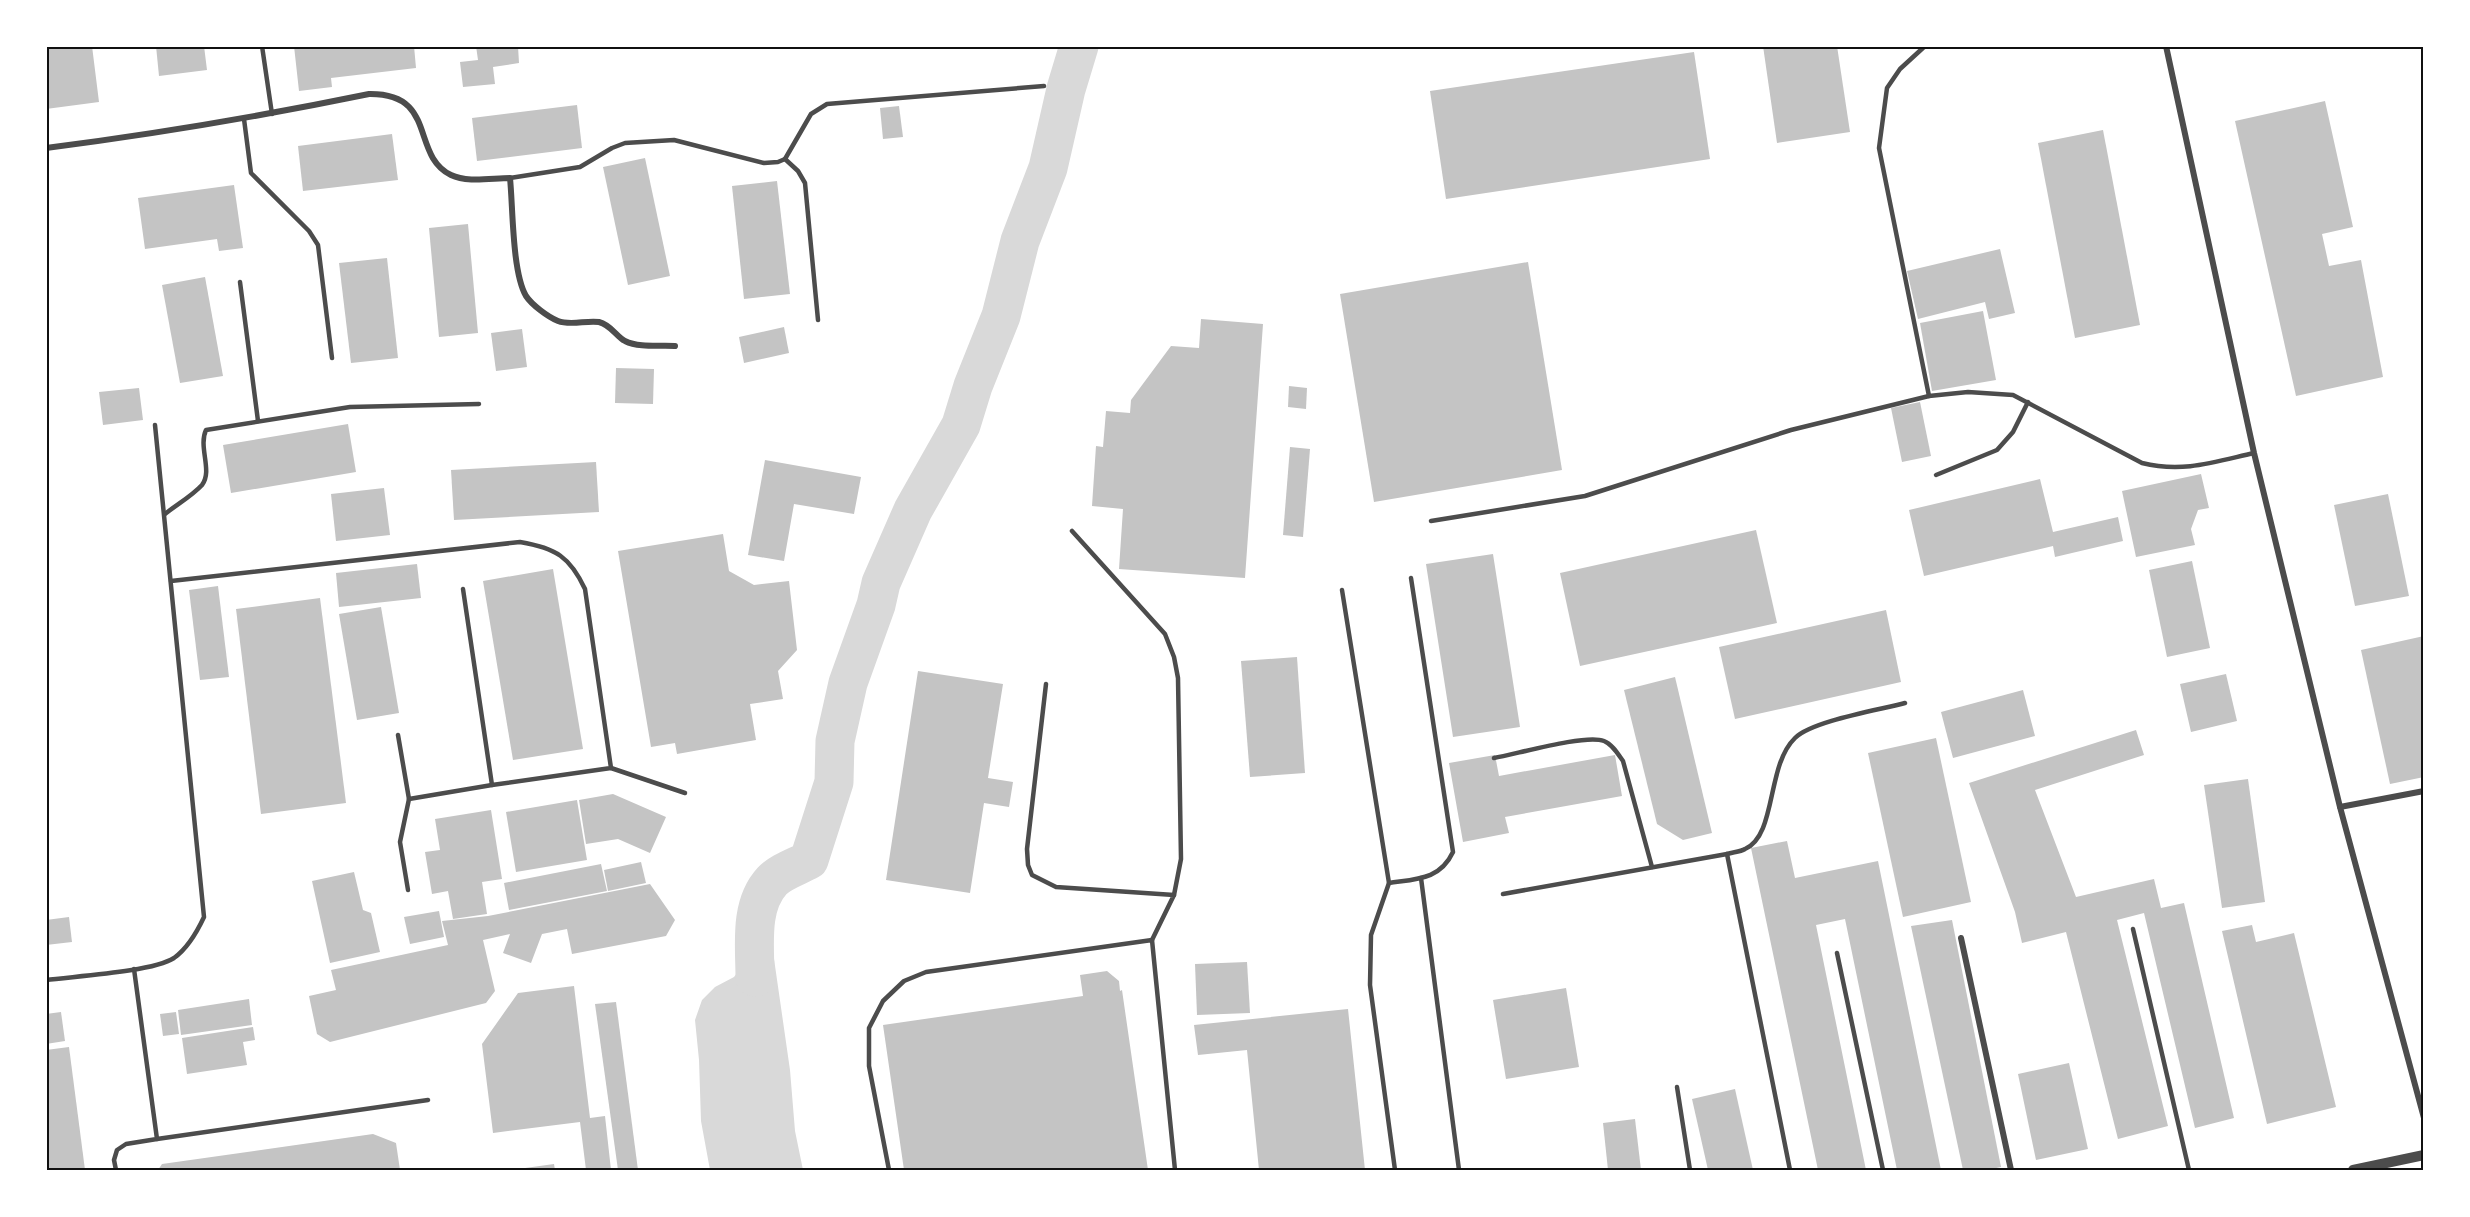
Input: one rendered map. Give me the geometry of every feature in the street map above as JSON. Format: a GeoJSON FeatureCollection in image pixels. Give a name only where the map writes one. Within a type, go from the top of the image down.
{"type":"FeatureCollection","features":[{"type":"Feature","properties":{"kind":"street"},"geometry":{"type":"LineString","coordinates":[[2166,46],[2254,453],[2340,807],[2424,1118]]}},
{"type":"Feature","properties":{"kind":"street"},"geometry":{"type":"LineString","coordinates":[[46,148],[244,119],[369,94],[385,94],[399,98],[411,108],[438,165],[449,174],[460,178],[510,178],[521,284],[526,296],[534,304],[558,321],[601,322],[624,340],[634,344],[675,346]]}},
{"type":"Feature","properties":{"kind":"street"},"geometry":{"type":"LineString","coordinates":[[2340,807],[2424,791]]}},
{"type":"Feature","properties":{"kind":"street"},"geometry":{"type":"LineString","coordinates":[[1961,938],[2011,1170]]}},
{"type":"Feature","properties":{"kind":"street"},"geometry":{"type":"LineString","coordinates":[[2354,1170],[2424,1155]]}},
{"type":"Feature","properties":{"kind":"lane"},"geometry":{"type":"LineString","coordinates":[[262,46],[272,114]]}},
{"type":"Feature","properties":{"kind":"lane"},"geometry":{"type":"LineString","coordinates":[[1929,46],[1924,47],[1900,69],[1887,88],[1879,148],[1929,396]]}},
{"type":"Feature","properties":{"kind":"lane"},"geometry":{"type":"LineString","coordinates":[[510,178],[580,167],[612,148],[626,143],[674,140],[764,163],[778,162],[785,159],[811,114],[827,104],[1044,86]]}},
{"type":"Feature","properties":{"kind":"lane"},"geometry":{"type":"LineString","coordinates":[[244,119],[251,173],[309,231],[318,245],[332,358]]}},
{"type":"Feature","properties":{"kind":"lane"},"geometry":{"type":"LineString","coordinates":[[785,159],[798,171],[805,183],[818,320]]}},
{"type":"Feature","properties":{"kind":"lane"},"geometry":{"type":"LineString","coordinates":[[240,282],[258,422]]}},
{"type":"Feature","properties":{"kind":"lane"},"geometry":{"type":"LineString","coordinates":[[1431,521],[1586,496],[1791,430],[1929,396],[1968,392],[2013,395],[2142,463],[2164,468],[2188,467],[2254,453]]}},
{"type":"Feature","properties":{"kind":"lane"},"geometry":{"type":"LineString","coordinates":[[1936,475],[1997,450],[2013,432],[2028,402]]}},
{"type":"Feature","properties":{"kind":"lane"},"geometry":{"type":"LineString","coordinates":[[165,514],[203,484],[207,472],[201,439],[206,430],[350,407],[479,404]]}},
{"type":"Feature","properties":{"kind":"lane"},"geometry":{"type":"LineString","coordinates":[[46,980],[158,966],[175,957],[195,935],[204,917],[156,425]]}},
{"type":"Feature","properties":{"kind":"lane"},"geometry":{"type":"LineString","coordinates":[[1072,531],[1164,634],[1174,657],[1178,678],[1181,859],[1174,895],[1152,940],[1174,1170]]}},
{"type":"Feature","properties":{"kind":"lane"},"geometry":{"type":"LineString","coordinates":[[171,581],[520,542],[558,552],[576,570],[585,589],[611,768]]}},
{"type":"Feature","properties":{"kind":"lane"},"geometry":{"type":"LineString","coordinates":[[1389,883],[1421,878],[1438,872],[1448,864],[1453,852],[1411,578]]}},
{"type":"Feature","properties":{"kind":"lane"},"geometry":{"type":"LineString","coordinates":[[463,589],[492,785]]}},
{"type":"Feature","properties":{"kind":"lane"},"geometry":{"type":"LineString","coordinates":[[1342,590],[1389,883],[1371,935],[1370,985],[1395,1170]]}},
{"type":"Feature","properties":{"kind":"lane"},"geometry":{"type":"LineString","coordinates":[[1046,684],[1027,849],[1028,865],[1032,875],[1056,887],[1174,895]]}},
{"type":"Feature","properties":{"kind":"lane"},"geometry":{"type":"LineString","coordinates":[[1503,894],[1746,849],[1756,842],[1764,829],[1776,769],[1783,753],[1796,737],[1811,728],[1905,703]]}},
{"type":"Feature","properties":{"kind":"lane"},"geometry":{"type":"LineString","coordinates":[[398,735],[409,799],[400,842],[408,890]]}},
{"type":"Feature","properties":{"kind":"lane"},"geometry":{"type":"LineString","coordinates":[[1494,758],[1584,740],[1604,741],[1623,761],[1652,867]]}},
{"type":"Feature","properties":{"kind":"lane"},"geometry":{"type":"LineString","coordinates":[[409,799],[611,768],[685,793]]}},
{"type":"Feature","properties":{"kind":"lane"},"geometry":{"type":"LineString","coordinates":[[1727,854],[1791,1170]]}},
{"type":"Feature","properties":{"kind":"lane"},"geometry":{"type":"LineString","coordinates":[[1421,878],[1459,1170]]}},
{"type":"Feature","properties":{"kind":"lane"},"geometry":{"type":"LineString","coordinates":[[2133,929],[2189,1170]]}},
{"type":"Feature","properties":{"kind":"lane"},"geometry":{"type":"LineString","coordinates":[[889,1170],[869,1066],[869,1028],[883,1001],[904,981],[926,972],[1152,940]]}},
{"type":"Feature","properties":{"kind":"lane"},"geometry":{"type":"LineString","coordinates":[[1837,953],[1883,1170]]}},
{"type":"Feature","properties":{"kind":"lane"},"geometry":{"type":"LineString","coordinates":[[134,969],[157,1139]]}},
{"type":"Feature","properties":{"kind":"lane"},"geometry":{"type":"LineString","coordinates":[[1677,1087],[1690,1170]]}},
{"type":"Feature","properties":{"kind":"lane"},"geometry":{"type":"LineString","coordinates":[[116,1170],[114,1160],[117,1150],[126,1144],[428,1100]]}},
{"type":"Feature","properties":{"kind":"shaded area"},"geometry":{"type":"Polygon","coordinates":[[[754,923],[770,931],[790,1070],[795,1131],[803,1170],[710,1170],[701,1121],[695,1020],[702,1000],[715,987],[734,977],[746,961],[754,923]]]}},
{"type":"Feature","properties":{"kind":"building"},"geometry":{"type":"Polygon","coordinates":[[[46,46],[92,46],[99,102],[46,109],[46,46]]]}},
{"type":"Feature","properties":{"kind":"building"},"geometry":{"type":"Polygon","coordinates":[[[156,46],[204,46],[207,70],[159,76],[156,46]]]}},
{"type":"Feature","properties":{"kind":"building"},"geometry":{"type":"Polygon","coordinates":[[[294,46],[414,46],[416,68],[331,78],[332,87],[299,91],[294,46]]]}},
{"type":"Feature","properties":{"kind":"building"},"geometry":{"type":"Polygon","coordinates":[[[476,46],[518,46],[519,63],[493,67],[495,84],[463,87],[460,62],[478,60],[476,46]]]}},
{"type":"Feature","properties":{"kind":"building"},"geometry":{"type":"Polygon","coordinates":[[[1763,46],[1837,46],[1850,132],[1777,143],[1763,46]]]}},
{"type":"Feature","properties":{"kind":"building"},"geometry":{"type":"Polygon","coordinates":[[[1694,52],[1710,159],[1446,199],[1430,91],[1694,52]]]}},
{"type":"Feature","properties":{"kind":"building"},"geometry":{"type":"Polygon","coordinates":[[[2325,101],[2353,227],[2322,234],[2329,266],[2361,260],[2383,377],[2296,396],[2235,121],[2325,101]]]}},
{"type":"Feature","properties":{"kind":"building"},"geometry":{"type":"Polygon","coordinates":[[[577,105],[582,148],[477,161],[472,118],[577,105]]]}},
{"type":"Feature","properties":{"kind":"building"},"geometry":{"type":"Polygon","coordinates":[[[899,106],[903,137],[883,139],[880,108],[899,106]]]}},
{"type":"Feature","properties":{"kind":"building"},"geometry":{"type":"Polygon","coordinates":[[[2103,130],[2140,325],[2075,338],[2038,143],[2103,130]]]}},
{"type":"Feature","properties":{"kind":"building"},"geometry":{"type":"Polygon","coordinates":[[[392,134],[398,180],[303,191],[298,146],[392,134]]]}},
{"type":"Feature","properties":{"kind":"building"},"geometry":{"type":"Polygon","coordinates":[[[645,158],[670,276],[628,285],[603,167],[645,158]]]}},
{"type":"Feature","properties":{"kind":"building"},"geometry":{"type":"Polygon","coordinates":[[[777,181],[790,294],[744,299],[732,186],[777,181]]]}},
{"type":"Feature","properties":{"kind":"building"},"geometry":{"type":"Polygon","coordinates":[[[234,185],[243,248],[219,251],[217,239],[145,249],[138,198],[234,185]]]}},
{"type":"Feature","properties":{"kind":"building"},"geometry":{"type":"Polygon","coordinates":[[[468,224],[478,333],[439,337],[429,228],[468,224]]]}},
{"type":"Feature","properties":{"kind":"building"},"geometry":{"type":"Polygon","coordinates":[[[2000,249],[2015,313],[1989,319],[1985,302],[1918,319],[1907,271],[2000,249]]]}},
{"type":"Feature","properties":{"kind":"building"},"geometry":{"type":"Polygon","coordinates":[[[387,258],[398,358],[351,363],[339,263],[387,258]]]}},
{"type":"Feature","properties":{"kind":"building"},"geometry":{"type":"Polygon","coordinates":[[[1528,262],[1562,470],[1374,502],[1340,294],[1528,262]]]}},
{"type":"Feature","properties":{"kind":"building"},"geometry":{"type":"Polygon","coordinates":[[[205,277],[223,376],[180,383],[162,285],[205,277]]]}},
{"type":"Feature","properties":{"kind":"building"},"geometry":{"type":"Polygon","coordinates":[[[1983,311],[1996,380],[1932,391],[1920,323],[1983,311]]]}},
{"type":"Feature","properties":{"kind":"building"},"geometry":{"type":"Polygon","coordinates":[[[1201,319],[1263,324],[1245,578],[1119,569],[1123,509],[1092,506],[1096,446],[1103,447],[1106,411],[1130,413],[1131,400],[1171,346],[1199,348],[1201,319]]]}},
{"type":"Feature","properties":{"kind":"building"},"geometry":{"type":"Polygon","coordinates":[[[784,327],[789,353],[744,363],[739,337],[784,327]]]}},
{"type":"Feature","properties":{"kind":"building"},"geometry":{"type":"Polygon","coordinates":[[[522,329],[527,367],[496,371],[491,333],[522,329]]]}},
{"type":"Feature","properties":{"kind":"building"},"geometry":{"type":"Polygon","coordinates":[[[616,368],[654,369],[653,404],[615,403],[616,368]]]}},
{"type":"Feature","properties":{"kind":"building"},"geometry":{"type":"Polygon","coordinates":[[[1289,386],[1307,388],[1306,409],[1288,407],[1289,386]]]}},
{"type":"Feature","properties":{"kind":"building"},"geometry":{"type":"Polygon","coordinates":[[[139,388],[143,420],[103,425],[99,392],[139,388]]]}},
{"type":"Feature","properties":{"kind":"building"},"geometry":{"type":"Polygon","coordinates":[[[1920,402],[1931,456],[1902,462],[1891,408],[1920,402]]]}},
{"type":"Feature","properties":{"kind":"building"},"geometry":{"type":"Polygon","coordinates":[[[348,424],[356,472],[231,493],[223,445],[348,424]]]}},
{"type":"Feature","properties":{"kind":"building"},"geometry":{"type":"Polygon","coordinates":[[[1290,447],[1310,449],[1303,537],[1283,535],[1290,447]]]}},
{"type":"Feature","properties":{"kind":"building"},"geometry":{"type":"Polygon","coordinates":[[[765,460],[861,477],[854,514],[794,504],[784,561],[748,555],[765,460]]]}},
{"type":"Feature","properties":{"kind":"building"},"geometry":{"type":"Polygon","coordinates":[[[596,462],[599,512],[454,520],[451,470],[596,462]]]}},
{"type":"Feature","properties":{"kind":"building"},"geometry":{"type":"Polygon","coordinates":[[[2201,474],[2209,508],[2198,510],[2191,529],[2195,545],[2136,557],[2122,491],[2201,474]]]}},
{"type":"Feature","properties":{"kind":"building"},"geometry":{"type":"Polygon","coordinates":[[[2040,479],[2053,532],[2118,517],[2123,541],[2055,557],[2053,546],[1924,576],[1909,510],[2040,479]]]}},
{"type":"Feature","properties":{"kind":"building"},"geometry":{"type":"Polygon","coordinates":[[[384,488],[390,535],[336,541],[331,494],[384,488]]]}},
{"type":"Feature","properties":{"kind":"building"},"geometry":{"type":"Polygon","coordinates":[[[2388,494],[2409,596],[2355,606],[2334,505],[2388,494]]]}},
{"type":"Feature","properties":{"kind":"building"},"geometry":{"type":"Polygon","coordinates":[[[1756,530],[1777,623],[1580,666],[1560,573],[1756,530]]]}},
{"type":"Feature","properties":{"kind":"building"},"geometry":{"type":"Polygon","coordinates":[[[723,534],[729,571],[754,585],[789,581],[797,650],[778,671],[783,699],[750,704],[756,740],[677,754],[675,743],[651,747],[618,551],[723,534]]]}},
{"type":"Feature","properties":{"kind":"building"},"geometry":{"type":"Polygon","coordinates":[[[1493,554],[1520,727],[1453,737],[1426,564],[1493,554]]]}},
{"type":"Feature","properties":{"kind":"building"},"geometry":{"type":"Polygon","coordinates":[[[2192,561],[2210,648],[2167,657],[2149,570],[2192,561]]]}},
{"type":"Feature","properties":{"kind":"building"},"geometry":{"type":"Polygon","coordinates":[[[417,564],[421,598],[339,607],[336,573],[417,564]]]}},
{"type":"Feature","properties":{"kind":"building"},"geometry":{"type":"Polygon","coordinates":[[[553,569],[583,749],[513,760],[483,581],[553,569]]]}},
{"type":"Feature","properties":{"kind":"building"},"geometry":{"type":"Polygon","coordinates":[[[218,586],[229,677],[200,680],[189,590],[218,586]]]}},
{"type":"Feature","properties":{"kind":"building"},"geometry":{"type":"Polygon","coordinates":[[[320,598],[346,803],[261,814],[236,609],[320,598]]]}},
{"type":"Feature","properties":{"kind":"building"},"geometry":{"type":"Polygon","coordinates":[[[381,607],[399,713],[357,720],[339,614],[381,607]]]}},
{"type":"Feature","properties":{"kind":"building"},"geometry":{"type":"Polygon","coordinates":[[[1886,610],[1901,682],[1735,719],[1719,647],[1886,610]]]}},
{"type":"Feature","properties":{"kind":"building"},"geometry":{"type":"Polygon","coordinates":[[[2424,636],[2424,777],[2390,784],[2361,650],[2424,636]]]}},
{"type":"Feature","properties":{"kind":"building"},"geometry":{"type":"Polygon","coordinates":[[[1297,657],[1305,773],[1250,777],[1241,661],[1297,657]]]}},
{"type":"Feature","properties":{"kind":"building"},"geometry":{"type":"Polygon","coordinates":[[[918,671],[1003,684],[988,778],[1013,782],[1009,807],[984,803],[970,893],[886,880],[918,671]]]}},
{"type":"Feature","properties":{"kind":"building"},"geometry":{"type":"Polygon","coordinates":[[[2226,674],[2237,721],[2191,732],[2180,684],[2226,674]]]}},
{"type":"Feature","properties":{"kind":"building"},"geometry":{"type":"Polygon","coordinates":[[[1675,677],[1712,833],[1683,840],[1657,824],[1624,690],[1675,677]]]}},
{"type":"Feature","properties":{"kind":"building"},"geometry":{"type":"Polygon","coordinates":[[[2023,690],[2035,736],[1953,758],[1941,712],[2023,690]]]}},
{"type":"Feature","properties":{"kind":"building"},"geometry":{"type":"Polygon","coordinates":[[[2136,730],[2144,755],[2035,790],[2076,897],[2154,879],[2161,908],[2184,903],[2234,1118],[2195,1128],[2144,913],[2117,920],[2168,1126],[2118,1139],[2066,932],[2022,943],[2015,912],[1969,783],[2136,730]]]}},
{"type":"Feature","properties":{"kind":"building"},"geometry":{"type":"Polygon","coordinates":[[[1936,738],[1971,902],[1903,917],[1868,753],[1936,738]]]}},
{"type":"Feature","properties":{"kind":"building"},"geometry":{"type":"Polygon","coordinates":[[[1495,755],[1499,776],[1615,755],[1622,796],[1505,817],[1509,833],[1463,842],[1449,763],[1495,755]]]}},
{"type":"Feature","properties":{"kind":"building"},"geometry":{"type":"Polygon","coordinates":[[[2248,779],[2265,902],[2222,908],[2204,785],[2248,779]]]}},
{"type":"Feature","properties":{"kind":"building"},"geometry":{"type":"Polygon","coordinates":[[[613,794],[666,817],[650,853],[618,839],[586,844],[579,800],[613,794]]]}},
{"type":"Feature","properties":{"kind":"building"},"geometry":{"type":"Polygon","coordinates":[[[577,800],[587,860],[516,872],[506,812],[577,800]]]}},
{"type":"Feature","properties":{"kind":"building"},"geometry":{"type":"Polygon","coordinates":[[[491,810],[502,879],[482,882],[487,914],[453,919],[448,891],[432,894],[425,852],[440,850],[435,819],[491,810]]]}},
{"type":"Feature","properties":{"kind":"building"},"geometry":{"type":"Polygon","coordinates":[[[1787,841],[1795,878],[1878,861],[1941,1170],[1897,1170],[1845,919],[1816,925],[1866,1170],[1818,1170],[1751,848],[1787,841]]]}},
{"type":"Feature","properties":{"kind":"building"},"geometry":{"type":"Polygon","coordinates":[[[641,862],[646,883],[608,891],[604,870],[641,862]]]}},
{"type":"Feature","properties":{"kind":"building"},"geometry":{"type":"Polygon","coordinates":[[[601,864],[607,891],[509,910],[504,883],[601,864]]]}},
{"type":"Feature","properties":{"kind":"building"},"geometry":{"type":"Polygon","coordinates":[[[354,872],[363,910],[371,913],[380,952],[330,963],[312,881],[354,872]]]}},
{"type":"Feature","properties":{"kind":"building"},"geometry":{"type":"Polygon","coordinates":[[[650,884],[675,920],[666,936],[572,954],[567,929],[542,934],[531,963],[503,953],[510,934],[483,940],[495,991],[486,1003],[330,1042],[317,1034],[309,996],[336,990],[331,970],[448,945],[442,921],[488,916],[650,884]]]}},
{"type":"Feature","properties":{"kind":"building"},"geometry":{"type":"Polygon","coordinates":[[[439,911],[444,937],[410,944],[404,917],[439,911]]]}},
{"type":"Feature","properties":{"kind":"building"},"geometry":{"type":"Polygon","coordinates":[[[69,917],[72,942],[46,945],[46,920],[69,917]]]}},
{"type":"Feature","properties":{"kind":"building"},"geometry":{"type":"Polygon","coordinates":[[[1952,920],[2001,1167],[1987,1170],[1963,1170],[1911,926],[1952,920]]]}},
{"type":"Feature","properties":{"kind":"building"},"geometry":{"type":"Polygon","coordinates":[[[2252,925],[2256,942],[2294,933],[2336,1107],[2267,1124],[2222,931],[2252,925]]]}},
{"type":"Feature","properties":{"kind":"building"},"geometry":{"type":"Polygon","coordinates":[[[1247,962],[1250,1013],[1197,1015],[1195,964],[1247,962]]]}},
{"type":"Feature","properties":{"kind":"building"},"geometry":{"type":"Polygon","coordinates":[[[1107,971],[1119,981],[1120,991],[1122,990],[1148,1170],[904,1170],[883,1025],[1083,996],[1080,975],[1107,971]]]}},
{"type":"Feature","properties":{"kind":"building"},"geometry":{"type":"Polygon","coordinates":[[[574,986],[590,1118],[605,1116],[611,1170],[586,1170],[580,1122],[493,1133],[482,1044],[518,993],[574,986]]]}},
{"type":"Feature","properties":{"kind":"building"},"geometry":{"type":"Polygon","coordinates":[[[1566,988],[1579,1067],[1506,1079],[1493,1000],[1566,988]]]}},
{"type":"Feature","properties":{"kind":"building"},"geometry":{"type":"Polygon","coordinates":[[[249,999],[252,1025],[181,1035],[178,1010],[249,999]]]}},
{"type":"Feature","properties":{"kind":"building"},"geometry":{"type":"Polygon","coordinates":[[[616,1002],[638,1170],[618,1170],[595,1004],[616,1002]]]}},
{"type":"Feature","properties":{"kind":"building"},"geometry":{"type":"Polygon","coordinates":[[[1348,1009],[1365,1170],[1259,1170],[1247,1050],[1198,1055],[1194,1025],[1348,1009]]]}},
{"type":"Feature","properties":{"kind":"building"},"geometry":{"type":"Polygon","coordinates":[[[61,1012],[65,1041],[46,1044],[46,1014],[61,1012]]]}},
{"type":"Feature","properties":{"kind":"building"},"geometry":{"type":"Polygon","coordinates":[[[176,1012],[179,1034],[163,1036],[160,1014],[176,1012]]]}},
{"type":"Feature","properties":{"kind":"building"},"geometry":{"type":"Polygon","coordinates":[[[253,1027],[255,1040],[243,1042],[247,1065],[187,1074],[182,1038],[253,1027]]]}},
{"type":"Feature","properties":{"kind":"building"},"geometry":{"type":"Polygon","coordinates":[[[69,1047],[85,1170],[46,1170],[46,1050],[69,1047]]]}},
{"type":"Feature","properties":{"kind":"building"},"geometry":{"type":"Polygon","coordinates":[[[2069,1063],[2088,1149],[2036,1160],[2018,1074],[2069,1063]]]}},
{"type":"Feature","properties":{"kind":"building"},"geometry":{"type":"Polygon","coordinates":[[[1735,1089],[1753,1170],[1708,1170],[1692,1099],[1735,1089]]]}},
{"type":"Feature","properties":{"kind":"building"},"geometry":{"type":"Polygon","coordinates":[[[1635,1119],[1641,1170],[1608,1170],[1603,1123],[1635,1119]]]}},
{"type":"Feature","properties":{"kind":"building"},"geometry":{"type":"Polygon","coordinates":[[[373,1134],[396,1143],[400,1170],[158,1170],[162,1164],[373,1134]]]}},
{"type":"Feature","properties":{"kind":"building"},"geometry":{"type":"Polygon","coordinates":[[[554,1164],[555,1170],[518,1170],[518,1169],[554,1164]]]}},
{"type":"Feature","properties":{"kind":"waterway"},"geometry":{"type":"LineString","coordinates":[[755,977],[754,940],[760,902],[775,878],[809,860],[834,782],[835,741],[848,683],[876,605],[881,583],[913,510],[961,425],[973,386],[1001,316],[1020,241],[1048,168],[1066,89],[1079,46]]}}]}
